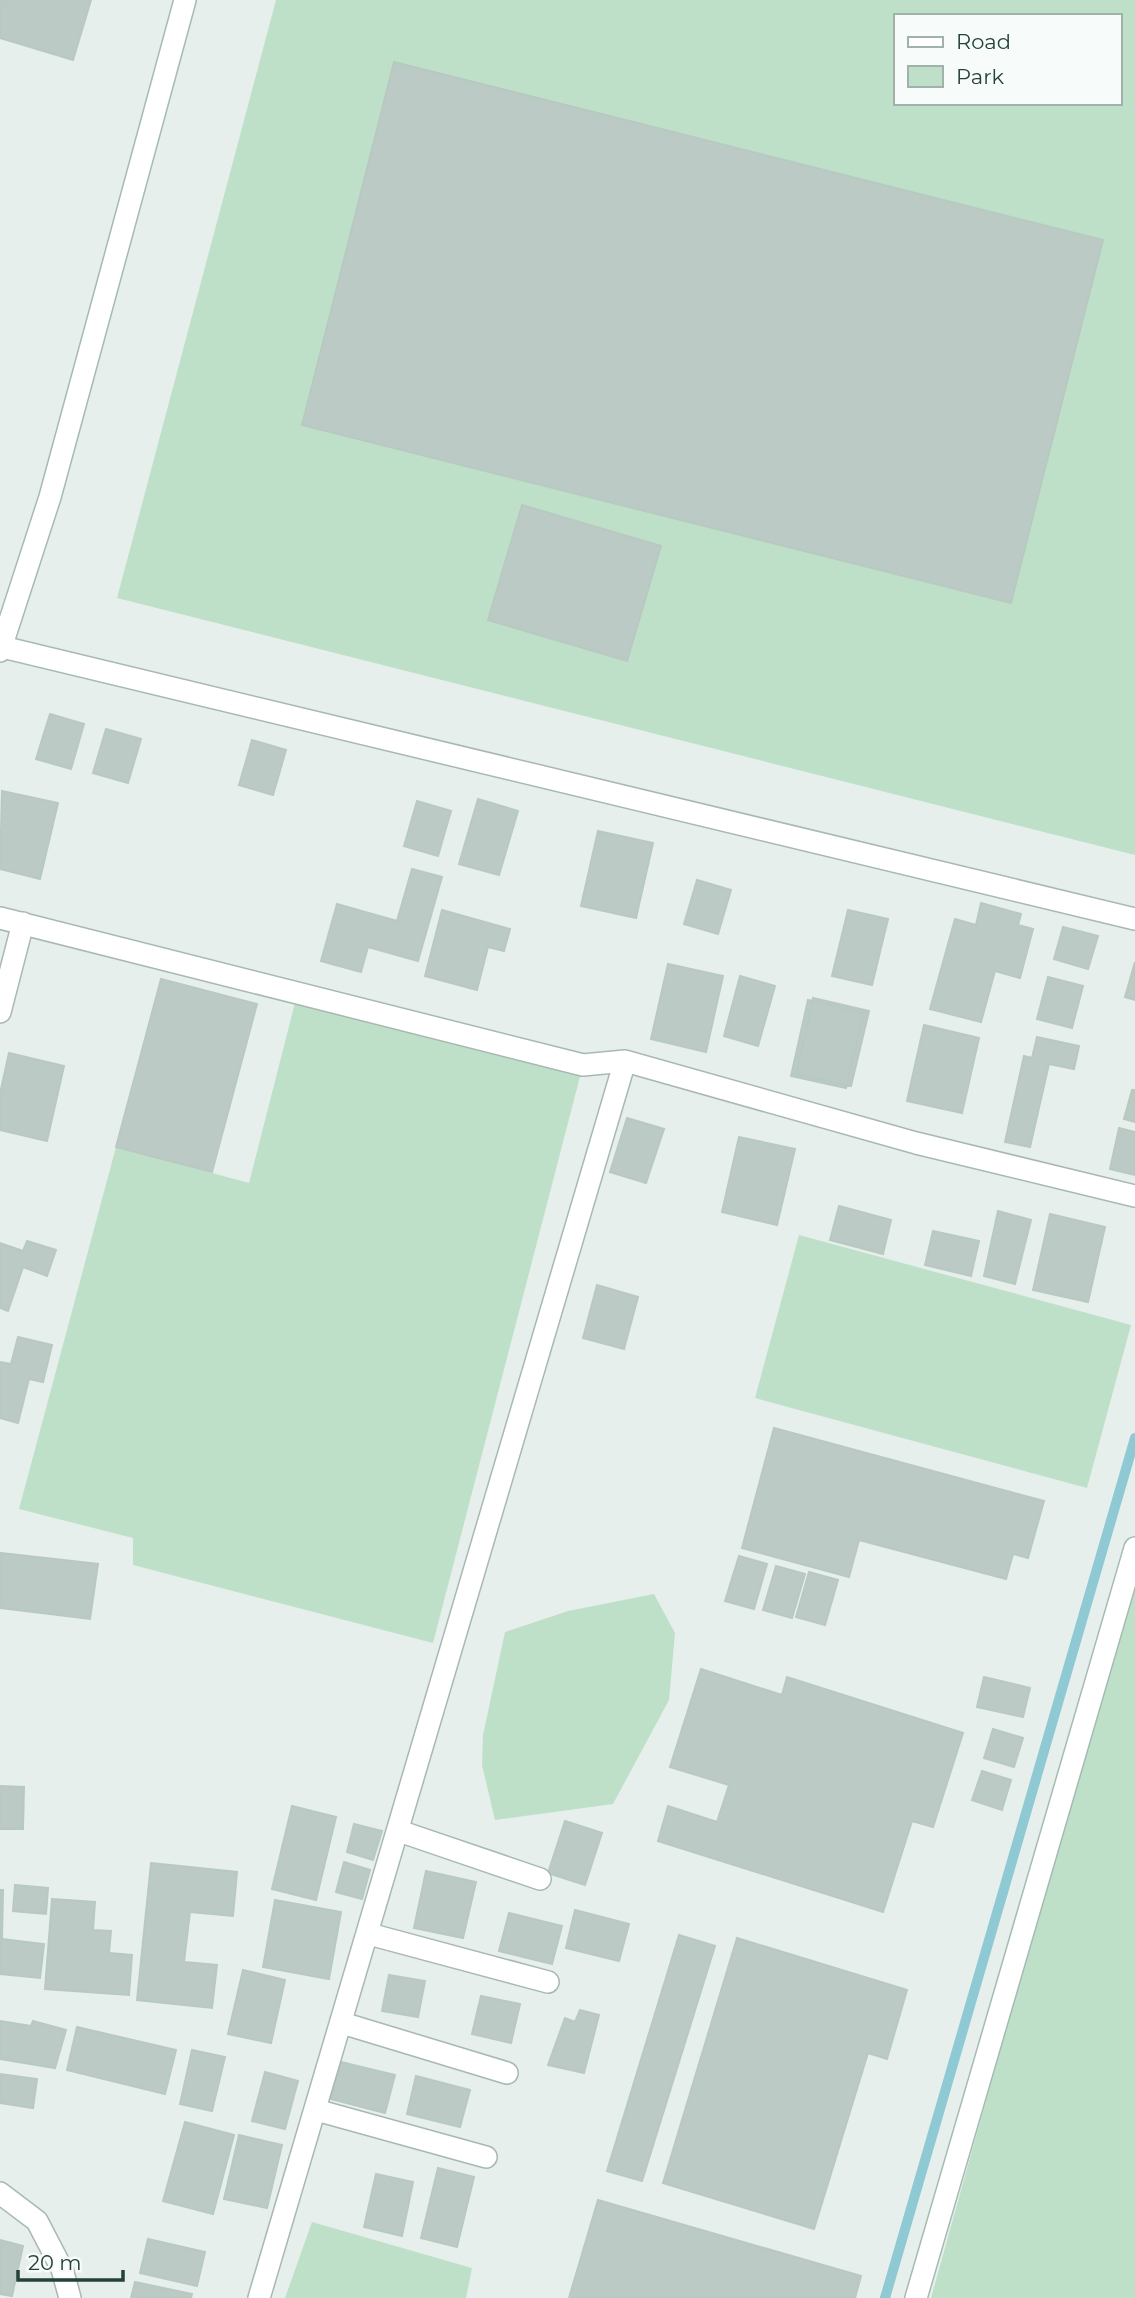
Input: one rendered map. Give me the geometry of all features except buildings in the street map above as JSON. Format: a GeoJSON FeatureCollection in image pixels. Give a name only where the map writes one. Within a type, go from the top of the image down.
{"type":"FeatureCollection","features":[{"type":"Feature","properties":{"kind":"street"},"geometry":{"type":"LineString","coordinates":[[186,0],[50,497],[1,649],[1135,919]]}},
{"type":"Feature","properties":{"kind":"street"},"geometry":{"type":"LineString","coordinates":[[0,918],[583,1065],[625,1061],[916,1143],[1135,1196]]}},
{"type":"Feature","properties":{"kind":"street"},"geometry":{"type":"LineString","coordinates":[[0,1012],[23,923]]}},
{"type":"Feature","properties":{"kind":"street"},"geometry":{"type":"LineString","coordinates":[[259,2298],[369,1934],[625,1061]]}},
{"type":"Feature","properties":{"kind":"street"},"geometry":{"type":"LineString","coordinates":[[916,2298],[1135,1548]]}},
{"type":"Feature","properties":{"kind":"street"},"geometry":{"type":"LineString","coordinates":[[399,1831],[540,1879]]}},
{"type":"Feature","properties":{"kind":"street"},"geometry":{"type":"LineString","coordinates":[[369,1934],[548,1982]]}},
{"type":"Feature","properties":{"kind":"street"},"geometry":{"type":"LineString","coordinates":[[342,2023],[507,2073]]}},
{"type":"Feature","properties":{"kind":"street"},"geometry":{"type":"LineString","coordinates":[[316,2110],[486,2157]]}},
{"type":"Feature","properties":{"kind":"street"},"geometry":{"type":"LineString","coordinates":[[0,2193],[37,2221],[62,2269],[70,2298]]}},
{"type":"Feature","properties":{"kind":"green space"},"geometry":{"type":"Polygon","coordinates":[[[276,0],[1135,0],[1135,855],[117,598],[276,0]]]}},
{"type":"Feature","properties":{"kind":"green space"},"geometry":{"type":"Polygon","coordinates":[[[298,991],[583,1065],[433,1643],[133,1565],[133,1538],[19,1509],[116,1147],[249,1183],[298,991]]]}},
{"type":"Feature","properties":{"kind":"green space"},"geometry":{"type":"Polygon","coordinates":[[[799,1235],[1131,1325],[1087,1488],[755,1398],[799,1235]]]}},
{"type":"Feature","properties":{"kind":"green space"},"geometry":{"type":"Polygon","coordinates":[[[1135,1566],[1135,2298],[931,2298],[1135,1566]]]}},
{"type":"Feature","properties":{"kind":"green space"},"geometry":{"type":"Polygon","coordinates":[[[654,1594],[675,1633],[669,1700],[613,1804],[495,1820],[482,1765],[483,1735],[505,1632],[568,1611],[654,1594]]]}},
{"type":"Feature","properties":{"kind":"green space"},"geometry":{"type":"Polygon","coordinates":[[[312,2222],[472,2268],[466,2298],[285,2298],[312,2222]]]}},
{"type":"Feature","properties":{"kind":"waterway"},"geometry":{"type":"LineString","coordinates":[[885,2298],[1135,1438]]}}]}
